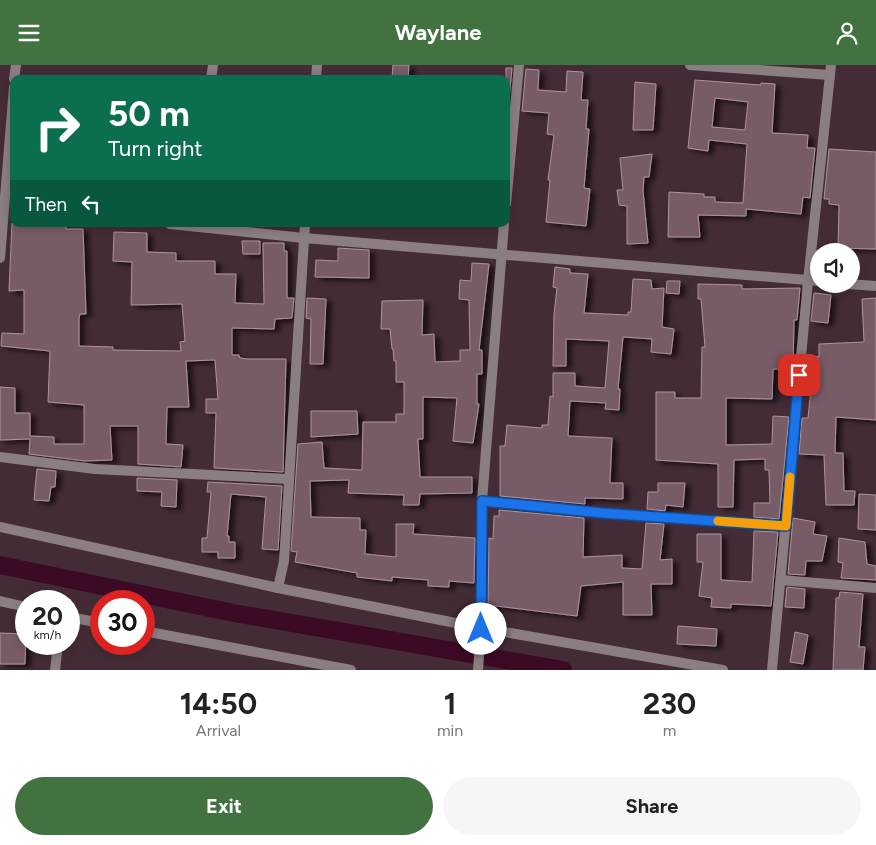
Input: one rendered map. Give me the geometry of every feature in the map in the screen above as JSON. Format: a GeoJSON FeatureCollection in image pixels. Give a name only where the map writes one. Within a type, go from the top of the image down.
{"type":"FeatureCollection","features":[{"type":"Feature","properties":{"kind":"street"},"geometry":{"type":"LineString","coordinates":[[510,161],[519,65]]}},
{"type":"Feature","properties":{"kind":"street"},"geometry":{"type":"LineString","coordinates":[[690,65],[830,70],[808,281],[772,670]]}},
{"type":"Feature","properties":{"kind":"street"},"geometry":{"type":"LineString","coordinates":[[0,257],[10,147]]}},
{"type":"Feature","properties":{"kind":"street"},"geometry":{"type":"LineString","coordinates":[[211,227],[304,238],[808,281]]}},
{"type":"Feature","properties":{"kind":"street"},"geometry":{"type":"LineString","coordinates":[[278,588],[284,561],[305,227]]}},
{"type":"Feature","properties":{"kind":"street"},"geometry":{"type":"LineString","coordinates":[[478,669],[478,646],[481,629],[482,501],[504,227]]}},
{"type":"Feature","properties":{"kind":"street"},"geometry":{"type":"LineString","coordinates":[[860,285],[876,286]]}},
{"type":"Feature","properties":{"kind":"street"},"geometry":{"type":"LineString","coordinates":[[0,457],[95,469],[289,479]]}},
{"type":"Feature","properties":{"kind":"street"},"geometry":{"type":"LineString","coordinates":[[482,501],[602,513],[786,526]]}},
{"type":"Feature","properties":{"kind":"street"},"geometry":{"type":"LineString","coordinates":[[0,527],[278,588],[481,629],[724,670]]}},
{"type":"Feature","properties":{"kind":"street"},"geometry":{"type":"LineString","coordinates":[[781,580],[876,588]]}},
{"type":"Feature","properties":{"kind":"street"},"geometry":{"type":"LineString","coordinates":[[0,601],[15,604]]}},
{"type":"Feature","properties":{"kind":"street"},"geometry":{"type":"LineString","coordinates":[[155,633],[351,670]]}},
{"type":"Feature","properties":{"kind":"street"},"geometry":{"type":"LineString","coordinates":[[55,670],[57,655]]}},
{"type":"Feature","properties":{"kind":"building"},"geometry":{"type":"Polygon","coordinates":[[[393,65],[409,65],[408,75],[392,75],[393,65]]]}},
{"type":"Feature","properties":{"kind":"building"},"geometry":{"type":"Polygon","coordinates":[[[506,68],[512,68],[510,89],[510,75],[506,75],[506,68]]]}},
{"type":"Feature","properties":{"kind":"building"},"geometry":{"type":"Polygon","coordinates":[[[526,69],[539,70],[538,90],[566,92],[567,71],[583,72],[581,100],[588,100],[586,129],[589,129],[584,188],[590,189],[586,226],[546,222],[550,180],[548,180],[554,135],[547,134],[549,113],[522,111],[526,69]]]}},
{"type":"Feature","properties":{"kind":"building"},"geometry":{"type":"Polygon","coordinates":[[[695,80],[761,85],[761,83],[775,84],[772,133],[808,135],[807,148],[815,148],[810,198],[803,197],[801,214],[746,209],[746,216],[698,215],[700,237],[668,237],[669,192],[704,194],[704,197],[715,197],[715,202],[743,203],[747,144],[709,140],[708,151],[688,148],[695,80]],[[715,98],[712,127],[745,130],[748,102],[715,98]]]}},
{"type":"Feature","properties":{"kind":"building"},"geometry":{"type":"Polygon","coordinates":[[[635,82],[656,84],[653,130],[633,130],[635,82]]]}},
{"type":"Feature","properties":{"kind":"building"},"geometry":{"type":"Polygon","coordinates":[[[829,149],[876,152],[876,249],[860,249],[860,243],[838,243],[839,205],[829,204],[829,199],[824,199],[829,149]]]}},
{"type":"Feature","properties":{"kind":"building"},"geometry":{"type":"Polygon","coordinates":[[[652,154],[649,177],[644,177],[643,191],[648,243],[627,244],[627,206],[619,205],[617,190],[623,190],[620,158],[652,154]]]}},
{"type":"Feature","properties":{"kind":"building"},"geometry":{"type":"Polygon","coordinates":[[[12,227],[66,227],[66,229],[83,229],[86,314],[80,314],[79,318],[79,346],[113,347],[113,350],[181,351],[180,342],[185,341],[182,304],[131,305],[132,262],[113,261],[114,232],[147,233],[147,252],[176,253],[176,261],[215,261],[215,274],[236,274],[235,303],[264,304],[263,243],[284,243],[284,251],[287,251],[287,298],[294,298],[292,318],[275,319],[274,329],[232,328],[232,355],[239,355],[240,358],[248,359],[286,359],[283,472],[214,468],[216,413],[206,413],[206,399],[218,399],[215,360],[186,361],[189,407],[167,407],[166,444],[183,445],[181,467],[138,464],[138,426],[110,426],[112,460],[85,461],[29,454],[30,439],[0,440],[0,387],[15,388],[15,413],[30,413],[30,436],[54,437],[54,444],[84,444],[84,405],[48,402],[50,351],[1,346],[2,333],[24,334],[24,290],[9,291],[12,227]]]}},
{"type":"Feature","properties":{"kind":"building"},"geometry":{"type":"Polygon","coordinates":[[[242,241],[260,241],[260,254],[243,254],[242,241]]]}},
{"type":"Feature","properties":{"kind":"building"},"geometry":{"type":"Polygon","coordinates":[[[338,248],[369,250],[369,278],[315,277],[316,260],[338,261],[338,248]]]}},
{"type":"Feature","properties":{"kind":"building"},"geometry":{"type":"Polygon","coordinates":[[[472,263],[489,264],[479,350],[482,350],[482,374],[477,374],[477,404],[479,404],[473,443],[453,441],[457,398],[423,397],[423,439],[418,439],[420,477],[472,477],[472,493],[420,494],[419,505],[403,505],[404,495],[348,493],[349,480],[310,481],[311,517],[360,518],[360,530],[366,530],[365,554],[396,557],[396,524],[414,524],[413,534],[475,538],[474,583],[449,581],[449,587],[428,586],[428,580],[392,577],[392,581],[357,577],[357,573],[295,562],[297,552],[291,551],[298,444],[322,442],[324,468],[362,470],[363,422],[396,422],[396,414],[404,414],[404,382],[396,382],[396,361],[394,361],[390,329],[381,329],[382,301],[423,300],[422,335],[434,334],[435,362],[460,361],[460,350],[470,350],[469,300],[459,299],[460,280],[471,281],[472,263]]]}},
{"type":"Feature","properties":{"kind":"building"},"geometry":{"type":"Polygon","coordinates":[[[555,267],[570,269],[570,273],[588,274],[584,313],[628,315],[628,312],[631,312],[633,279],[651,280],[652,289],[664,288],[662,327],[674,329],[671,354],[651,352],[652,339],[623,337],[618,389],[620,389],[619,410],[605,409],[606,403],[570,401],[568,436],[612,438],[610,483],[623,483],[623,499],[585,498],[585,504],[500,496],[500,446],[505,446],[507,425],[542,428],[542,425],[548,425],[550,396],[553,397],[553,373],[575,373],[575,386],[605,388],[609,341],[566,339],[566,366],[553,366],[554,314],[557,288],[553,287],[555,267]]]}},
{"type":"Feature","properties":{"kind":"building"},"geometry":{"type":"Polygon","coordinates":[[[667,281],[680,281],[679,294],[666,293],[667,281]]]}},
{"type":"Feature","properties":{"kind":"building"},"geometry":{"type":"Polygon","coordinates":[[[698,284],[742,285],[742,289],[800,288],[797,320],[794,320],[793,369],[773,369],[772,399],[726,398],[726,445],[772,444],[773,416],[789,417],[779,519],[754,517],[754,503],[770,503],[769,470],[765,470],[765,459],[734,460],[733,507],[718,507],[718,464],[656,460],[656,392],[675,392],[675,398],[701,398],[702,347],[705,347],[701,299],[698,299],[698,284]]]}},
{"type":"Feature","properties":{"kind":"building"},"geometry":{"type":"Polygon","coordinates":[[[814,293],[831,295],[828,323],[811,321],[814,293]]]}},
{"type":"Feature","properties":{"kind":"building"},"geometry":{"type":"Polygon","coordinates":[[[307,298],[326,299],[323,364],[310,364],[311,319],[306,318],[307,298]]]}},
{"type":"Feature","properties":{"kind":"building"},"geometry":{"type":"Polygon","coordinates":[[[876,298],[876,420],[836,417],[835,453],[843,453],[844,491],[855,491],[854,505],[826,505],[824,455],[799,454],[802,418],[808,418],[813,369],[807,369],[808,355],[819,357],[819,344],[864,342],[862,299],[876,298]]]}},
{"type":"Feature","properties":{"kind":"building"},"geometry":{"type":"Polygon","coordinates":[[[311,411],[357,411],[358,434],[311,437],[311,411]]]}},
{"type":"Feature","properties":{"kind":"building"},"geometry":{"type":"Polygon","coordinates":[[[37,469],[56,471],[55,487],[51,487],[49,501],[34,500],[37,469]]]}},
{"type":"Feature","properties":{"kind":"building"},"geometry":{"type":"Polygon","coordinates":[[[137,478],[177,480],[176,507],[161,506],[162,492],[137,491],[137,478]]]}},
{"type":"Feature","properties":{"kind":"building"},"geometry":{"type":"Polygon","coordinates":[[[208,482],[282,486],[278,550],[262,549],[266,497],[231,494],[227,536],[229,536],[229,542],[235,542],[235,558],[218,558],[218,552],[202,552],[202,538],[207,538],[211,492],[207,492],[208,482]]]}},
{"type":"Feature","properties":{"kind":"building"},"geometry":{"type":"Polygon","coordinates":[[[658,483],[685,483],[683,507],[666,505],[665,511],[647,509],[648,492],[658,492],[658,483]]]}},
{"type":"Feature","properties":{"kind":"building"},"geometry":{"type":"Polygon","coordinates":[[[859,494],[876,495],[876,530],[858,529],[859,494]]]}},
{"type":"Feature","properties":{"kind":"building"},"geometry":{"type":"Polygon","coordinates":[[[499,510],[584,518],[583,557],[622,555],[622,568],[642,569],[646,523],[664,524],[660,560],[672,559],[672,584],[651,584],[652,615],[623,615],[623,582],[581,586],[577,616],[488,605],[489,538],[493,539],[494,516],[499,516],[499,510]]]}},
{"type":"Feature","properties":{"kind":"building"},"geometry":{"type":"Polygon","coordinates":[[[793,518],[815,522],[813,534],[827,536],[822,561],[806,561],[805,575],[788,574],[793,518]]]}},
{"type":"Feature","properties":{"kind":"building"},"geometry":{"type":"Polygon","coordinates":[[[754,531],[778,532],[771,606],[731,604],[731,608],[711,607],[712,598],[699,596],[703,562],[697,562],[697,534],[721,534],[721,580],[752,582],[754,531]]]}},
{"type":"Feature","properties":{"kind":"building"},"geometry":{"type":"Polygon","coordinates":[[[839,538],[865,542],[867,564],[876,566],[876,580],[841,578],[843,563],[838,562],[839,538]]]}},
{"type":"Feature","properties":{"kind":"building"},"geometry":{"type":"Polygon","coordinates":[[[787,587],[805,589],[804,608],[785,607],[787,587]]]}},
{"type":"Feature","properties":{"kind":"building"},"geometry":{"type":"Polygon","coordinates":[[[840,592],[863,594],[859,647],[865,647],[863,670],[833,670],[836,598],[839,598],[840,592]]]}},
{"type":"Feature","properties":{"kind":"building"},"geometry":{"type":"Polygon","coordinates":[[[678,626],[717,629],[716,646],[677,644],[678,626]]]}},
{"type":"Feature","properties":{"kind":"building"},"geometry":{"type":"Polygon","coordinates":[[[795,632],[808,635],[803,664],[790,662],[795,632]]]}},
{"type":"Feature","properties":{"kind":"building"},"geometry":{"type":"Polygon","coordinates":[[[0,633],[15,634],[15,655],[25,655],[25,664],[0,664],[0,633]]]}},
{"type":"Feature","properties":{"kind":"waterway"},"geometry":{"type":"LineString","coordinates":[[0,565],[234,613],[563,670]]}},
{"type":"Feature","properties":{"kind":"slow traffic"},"geometry":{"type":"LineString","coordinates":[[718,521],[786,526],[790,477]]}},
{"type":"Feature","properties":{"kind":"route"},"geometry":{"type":"LineString","coordinates":[[481,629],[482,501],[602,513],[786,526],[799,375]]}}]}
